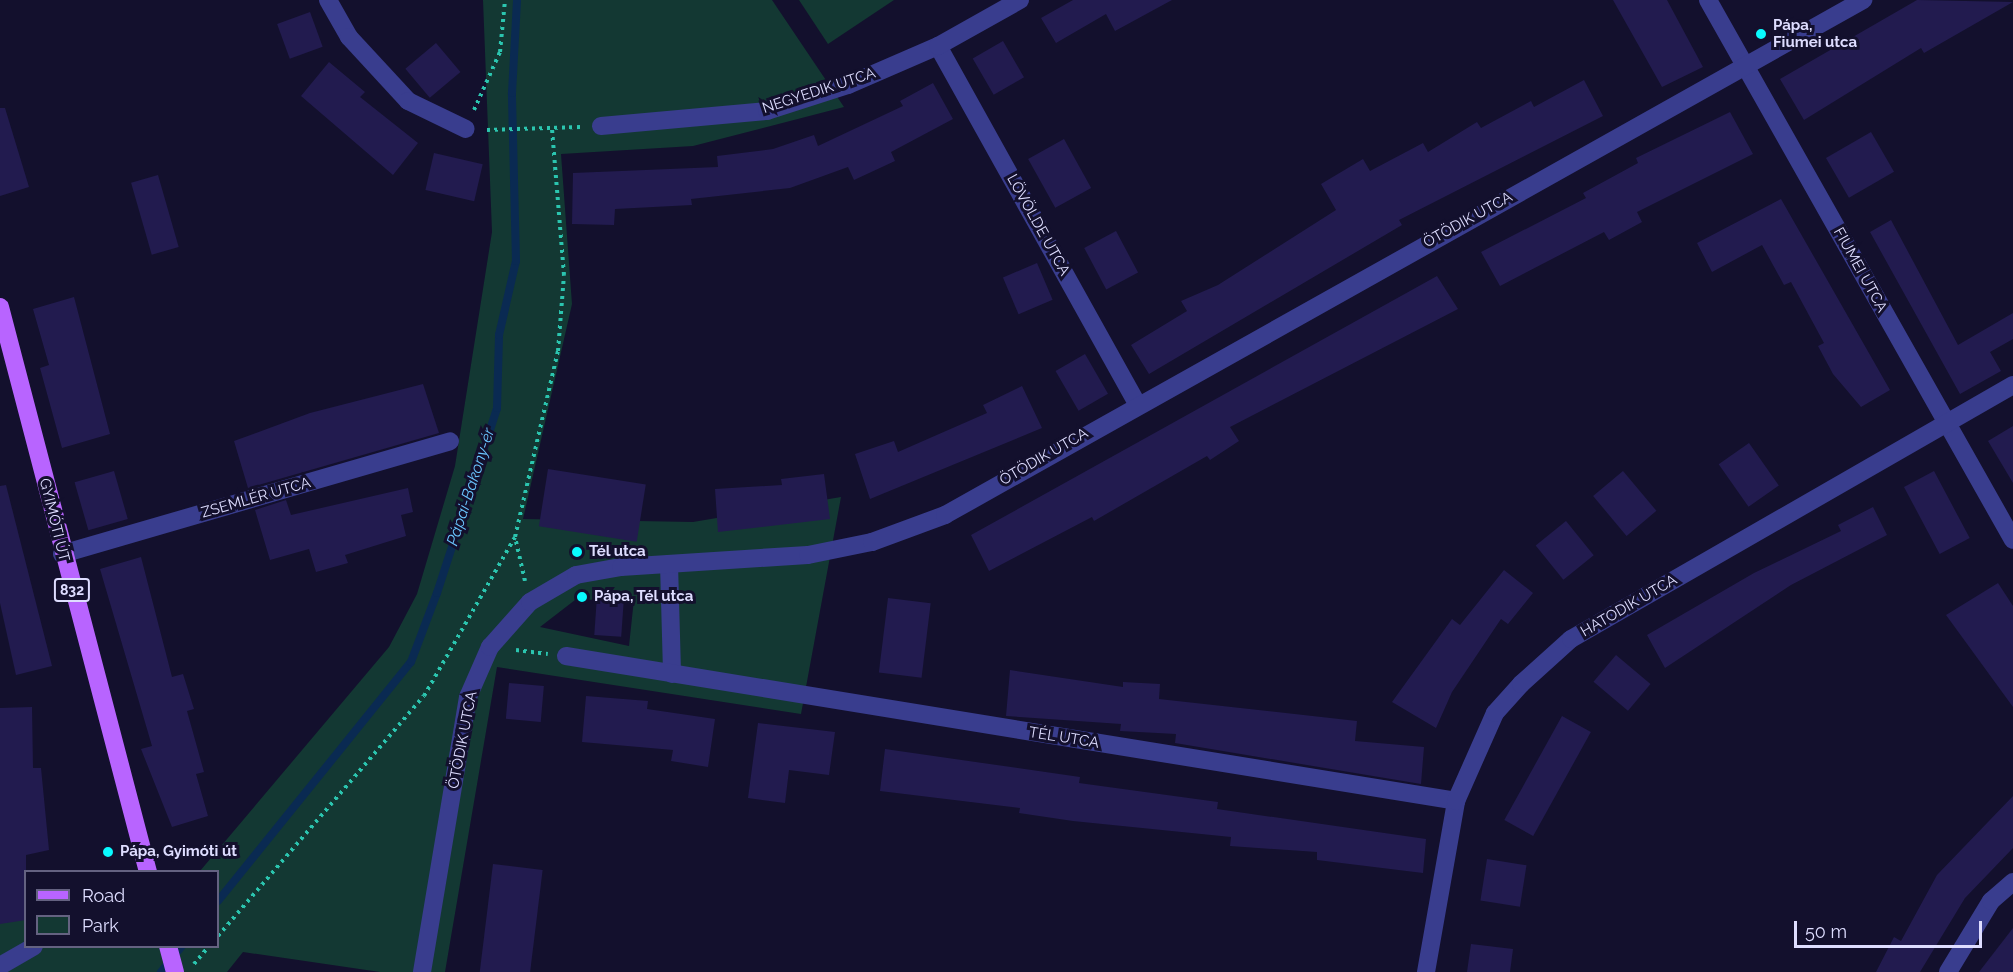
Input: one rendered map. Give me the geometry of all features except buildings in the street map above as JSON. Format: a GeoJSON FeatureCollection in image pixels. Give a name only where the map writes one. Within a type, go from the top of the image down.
{"type":"FeatureCollection","features":[{"type":"Feature","properties":{"kind":"main road","name":"GYIMÓTI ÚT"},"geometry":{"type":"LineString","coordinates":[[0,307],[62,554],[147,870]]}},
{"type":"Feature","properties":{"kind":"main road"},"geometry":{"type":"LineString","coordinates":[[169,948],[175,972]]}},
{"type":"Feature","properties":{"kind":"street"},"geometry":{"type":"LineString","coordinates":[[328,0],[349,37],[408,101],[466,129]]}},
{"type":"Feature","properties":{"kind":"street","name":"NEGYEDIK UTCA"},"geometry":{"type":"LineString","coordinates":[[601,126],[767,111],[848,85],[938,46],[1020,0]]}},
{"type":"Feature","properties":{"kind":"street","name":"FIUMEI UTCA"},"geometry":{"type":"LineString","coordinates":[[1708,0],[2013,540]]}},
{"type":"Feature","properties":{"kind":"street","name":"ÖTÖDIK UTCA"},"geometry":{"type":"LineString","coordinates":[[422,972],[468,697],[490,646],[530,602],[576,575],[669,564],[808,555],[872,542],[945,515],[1137,403],[1863,0]]}},
{"type":"Feature","properties":{"kind":"street","name":"LÖVÖLDE UTCA"},"geometry":{"type":"LineString","coordinates":[[938,46],[1137,403]]}},
{"type":"Feature","properties":{"kind":"street","name":"HATODIK UTCA"},"geometry":{"type":"LineString","coordinates":[[1426,972],[1456,801],[1495,713],[1571,639],[2013,385]]}},
{"type":"Feature","properties":{"kind":"street","name":"ZSEMLÉR UTCA"},"geometry":{"type":"LineString","coordinates":[[62,554],[450,441]]}},
{"type":"Feature","properties":{"kind":"street"},"geometry":{"type":"LineString","coordinates":[[669,564],[672,674]]}},
{"type":"Feature","properties":{"kind":"street","name":"TÉL UTCA"},"geometry":{"type":"LineString","coordinates":[[566,656],[1456,801]]}},
{"type":"Feature","properties":{"kind":"street"},"geometry":{"type":"LineString","coordinates":[[1948,972],[1991,901],[2013,882]]}},
{"type":"Feature","properties":{"kind":"street"},"geometry":{"type":"LineString","coordinates":[[0,966],[31,948]]}},
{"type":"Feature","properties":{"kind":"path"},"geometry":{"type":"LineString","coordinates":[[466,129],[500,52],[505,0]]}},
{"type":"Feature","properties":{"kind":"path"},"geometry":{"type":"LineString","coordinates":[[488,130],[601,126]]}},
{"type":"Feature","properties":{"kind":"path"},"geometry":{"type":"LineString","coordinates":[[219,935],[424,696],[515,537],[558,351],[564,275],[552,128]]}},
{"type":"Feature","properties":{"kind":"path"},"geometry":{"type":"LineString","coordinates":[[515,537],[530,602]]}},
{"type":"Feature","properties":{"kind":"path"},"geometry":{"type":"LineString","coordinates":[[490,646],[566,656]]}},
{"type":"Feature","properties":{"kind":"path"},"geometry":{"type":"LineString","coordinates":[[187,972],[207,948]]}},
{"type":"Feature","properties":{"kind":"green space"},"geometry":{"type":"Polygon","coordinates":[[[483,0],[772,0],[844,107],[693,146],[561,154],[572,304],[523,519],[693,522],[841,497],[801,714],[497,667],[445,972],[380,972],[243,952],[227,972],[0,972],[0,915],[24,911],[24,948],[219,948],[219,870],[201,870],[389,647],[417,594],[455,466],[492,232],[483,0]],[[634,599],[575,600],[540,627],[629,646],[634,599]]]}},
{"type":"Feature","properties":{"kind":"green space"},"geometry":{"type":"Polygon","coordinates":[[[799,0],[894,0],[828,44],[799,0]]]}},
{"type":"Feature","properties":{"kind":"waterway","name":"Pápai-Bakony-ér"},"geometry":{"type":"LineString","coordinates":[[219,900],[411,662],[437,593],[497,408],[499,335],[516,261],[512,93],[517,0]]}},
{"type":"Feature","properties":{"kind":"waterway","name":"Pápai-Bakony-ér"},"geometry":{"type":"LineString","coordinates":[[161,972],[180,948]]}},
{"type":"Feature","properties":{"kind":"place","name":"Pápa, Fiumei utca"},"geometry":{"type":"Point","coordinates":[1761,34]}},
{"type":"Feature","properties":{"kind":"place","name":"Tél utca"},"geometry":{"type":"Point","coordinates":[577,552]}},
{"type":"Feature","properties":{"kind":"place","name":"Pápa, Tél utca"},"geometry":{"type":"Point","coordinates":[582,597]}},
{"type":"Feature","properties":{"kind":"place","name":"Pápa, Gyimóti út"},"geometry":{"type":"Point","coordinates":[108,852]}}]}
